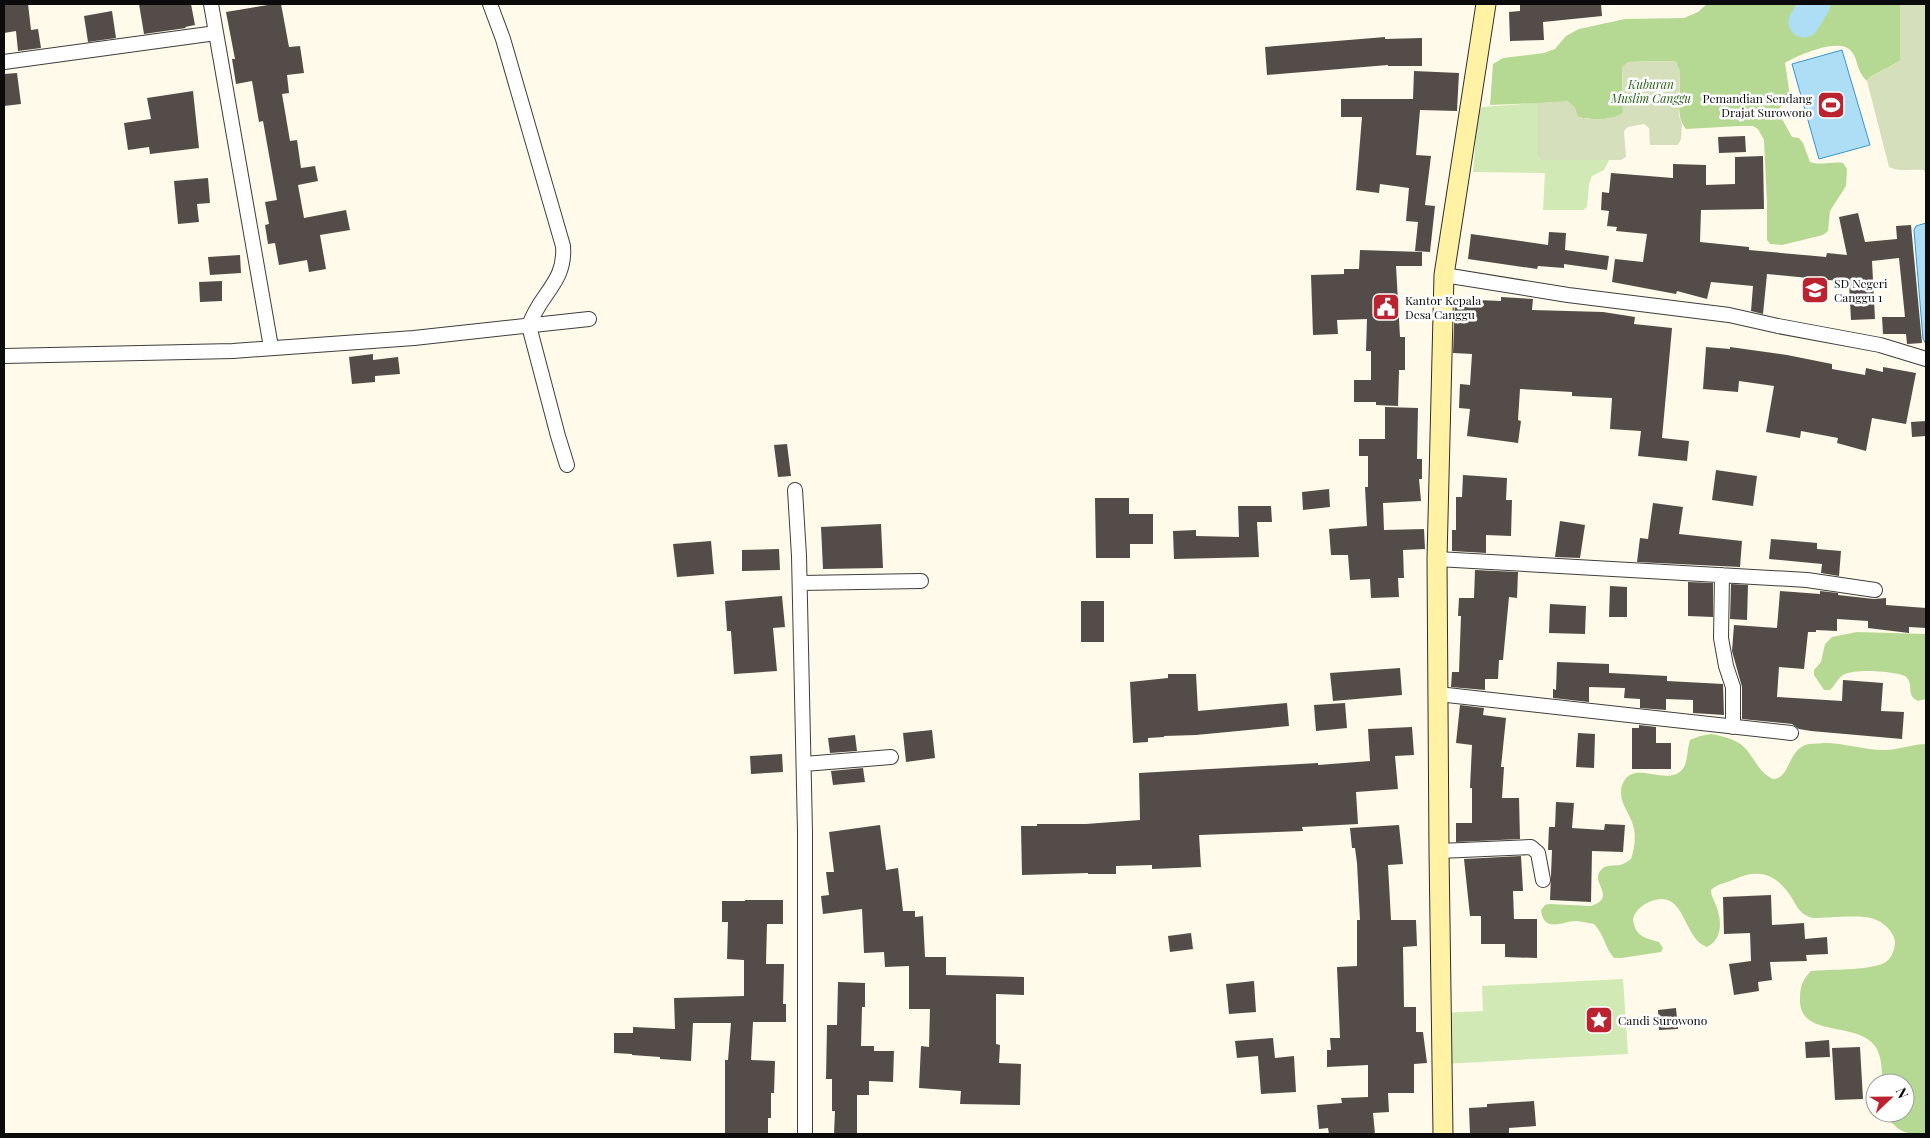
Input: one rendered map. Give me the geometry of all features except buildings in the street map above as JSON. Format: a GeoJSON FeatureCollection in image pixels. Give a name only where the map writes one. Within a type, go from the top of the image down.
{"type":"FeatureCollection","features":[{"type":"Feature","properties":{"kind":"street"},"geometry":{"type":"LineString","coordinates":[[211,4],[271,347]]}},
{"type":"Feature","properties":{"kind":"street"},"geometry":{"type":"LineString","coordinates":[[490,4],[503,39],[563,246],[562,267],[559,276],[536,310],[529,326],[567,465]]}},
{"type":"Feature","properties":{"kind":"street"},"geometry":{"type":"LineString","coordinates":[[1443,1134],[1444,1064],[1441,1013],[1437,559],[1444,275],[1486,4]]}},
{"type":"Feature","properties":{"kind":"street"},"geometry":{"type":"LineString","coordinates":[[4,62],[216,33]]}},
{"type":"Feature","properties":{"kind":"street"},"geometry":{"type":"LineString","coordinates":[[1444,275],[1568,295],[1729,315],[1880,345],[1926,358]]}},
{"type":"Feature","properties":{"kind":"street"},"geometry":{"type":"LineString","coordinates":[[4,356],[233,351],[414,338],[589,319]]}},
{"type":"Feature","properties":{"kind":"street"},"geometry":{"type":"LineString","coordinates":[[795,490],[800,583],[804,764],[805,1134]]}},
{"type":"Feature","properties":{"kind":"street"},"geometry":{"type":"LineString","coordinates":[[1437,559],[1807,580],[1875,590]]}},
{"type":"Feature","properties":{"kind":"street"},"geometry":{"type":"LineString","coordinates":[[1722,575],[1721,638],[1726,666],[1733,687],[1732,727]]}},
{"type":"Feature","properties":{"kind":"street"},"geometry":{"type":"LineString","coordinates":[[800,583],[921,581]]}},
{"type":"Feature","properties":{"kind":"street"},"geometry":{"type":"LineString","coordinates":[[1438,694],[1791,733]]}},
{"type":"Feature","properties":{"kind":"street"},"geometry":{"type":"LineString","coordinates":[[804,764],[891,757]]}},
{"type":"Feature","properties":{"kind":"street"},"geometry":{"type":"LineString","coordinates":[[1439,851],[1531,847],[1538,853],[1543,880]]}},
{"type":"Feature","properties":{"kind":"green space"},"geometry":{"type":"Polygon","coordinates":[[[1707,4],[1900,4],[1900,61],[1870,77],[1867,81],[1863,77],[1853,54],[1846,47],[1838,46],[1819,49],[1785,63],[1790,96],[1779,109],[1781,117],[1792,137],[1799,138],[1803,143],[1810,162],[1818,164],[1843,163],[1847,169],[1846,186],[1830,211],[1828,231],[1823,235],[1782,245],[1770,244],[1767,240],[1764,140],[1758,129],[1753,126],[1686,129],[1680,114],[1680,78],[1675,61],[1628,62],[1622,68],[1623,113],[1607,119],[1578,117],[1574,107],[1568,102],[1490,105],[1493,64],[1503,58],[1544,53],[1555,49],[1566,36],[1579,29],[1625,19],[1684,18],[1698,12],[1707,4]]]}},
{"type":"Feature","properties":{"kind":"green space"},"geometry":{"type":"Polygon","coordinates":[[[1900,4],[1926,4],[1926,174],[1924,170],[1901,170],[1889,167],[1867,81],[1870,77],[1900,61],[1900,4]]]}},
{"type":"Feature","properties":{"kind":"green space","name":"Kuburan Muslim Canggu"},"geometry":{"type":"Polygon","coordinates":[[[1675,61],[1680,70],[1679,116],[1682,124],[1681,139],[1678,145],[1650,145],[1649,128],[1644,124],[1628,127],[1624,131],[1626,157],[1621,160],[1541,160],[1537,156],[1537,103],[1568,101],[1574,107],[1578,117],[1589,119],[1607,119],[1618,116],[1623,113],[1622,68],[1628,62],[1675,61]]]}},
{"type":"Feature","properties":{"kind":"green space"},"geometry":{"type":"Polygon","coordinates":[[[1537,103],[1537,156],[1541,160],[1609,160],[1604,170],[1592,176],[1589,184],[1587,207],[1583,210],[1543,210],[1545,173],[1473,172],[1478,114],[1482,107],[1537,103]]]}},
{"type":"Feature","properties":{"kind":"green space"},"geometry":{"type":"Polygon","coordinates":[[[1857,632],[1926,634],[1926,699],[1918,701],[1914,699],[1908,679],[1905,676],[1883,672],[1864,671],[1848,673],[1843,675],[1830,690],[1824,690],[1814,675],[1814,670],[1821,662],[1825,644],[1832,637],[1857,632]]]}},
{"type":"Feature","properties":{"kind":"green space"},"geometry":{"type":"Polygon","coordinates":[[[1711,734],[1729,738],[1741,744],[1764,773],[1773,779],[1779,778],[1783,774],[1799,749],[1807,744],[1832,743],[1885,750],[1926,744],[1926,1134],[1907,1133],[1892,1123],[1915,1123],[1915,1073],[1882,1073],[1877,1050],[1866,1038],[1855,1033],[1818,1024],[1808,1019],[1802,1011],[1801,986],[1811,971],[1877,966],[1889,960],[1894,950],[1894,936],[1889,929],[1878,921],[1861,917],[1813,918],[1803,914],[1781,885],[1763,874],[1743,876],[1720,884],[1711,890],[1719,914],[1720,930],[1716,940],[1707,947],[1699,942],[1693,934],[1677,907],[1670,901],[1661,899],[1643,905],[1633,919],[1638,933],[1659,942],[1663,948],[1661,952],[1614,958],[1594,924],[1577,921],[1550,924],[1543,917],[1541,910],[1545,905],[1591,906],[1599,902],[1603,894],[1598,879],[1601,870],[1608,866],[1621,865],[1631,859],[1635,833],[1622,800],[1621,788],[1624,781],[1629,775],[1637,773],[1671,776],[1678,773],[1684,767],[1690,740],[1711,734]]]}},
{"type":"Feature","properties":{"kind":"green space"},"geometry":{"type":"Polygon","coordinates":[[[1623,979],[1628,1054],[1443,1064],[1441,1013],[1483,1011],[1482,986],[1623,979]]]}},
{"type":"Feature","properties":{"kind":"water","name":"Pemandian Sendang Drajat Surowono"},"geometry":{"type":"Polygon","coordinates":[[[1842,50],[1870,145],[1819,159],[1792,64],[1842,50]]]}},
{"type":"Feature","properties":{"kind":"water"},"geometry":{"type":"Polygon","coordinates":[[[1926,223],[1926,344],[1923,339],[1914,230],[1916,226],[1926,223]]]}},
{"type":"Feature","properties":{"kind":"waterway"},"geometry":{"type":"LineString","coordinates":[[1804,22],[1815,4]]}},
{"type":"Feature","properties":{"kind":"place","name":"Pemandian Sendang Drajat Surowono"},"geometry":{"type":"Point","coordinates":[1831,105]}},
{"type":"Feature","properties":{"kind":"place","name":"SD Negeri Canggu 1"},"geometry":{"type":"Point","coordinates":[1815,290]}},
{"type":"Feature","properties":{"kind":"place","name":"Kantor Kepala Desa Canggu"},"geometry":{"type":"Point","coordinates":[1386,307]}},
{"type":"Feature","properties":{"kind":"place","name":"Candi Surowono"},"geometry":{"type":"Point","coordinates":[1599,1020]}}]}
